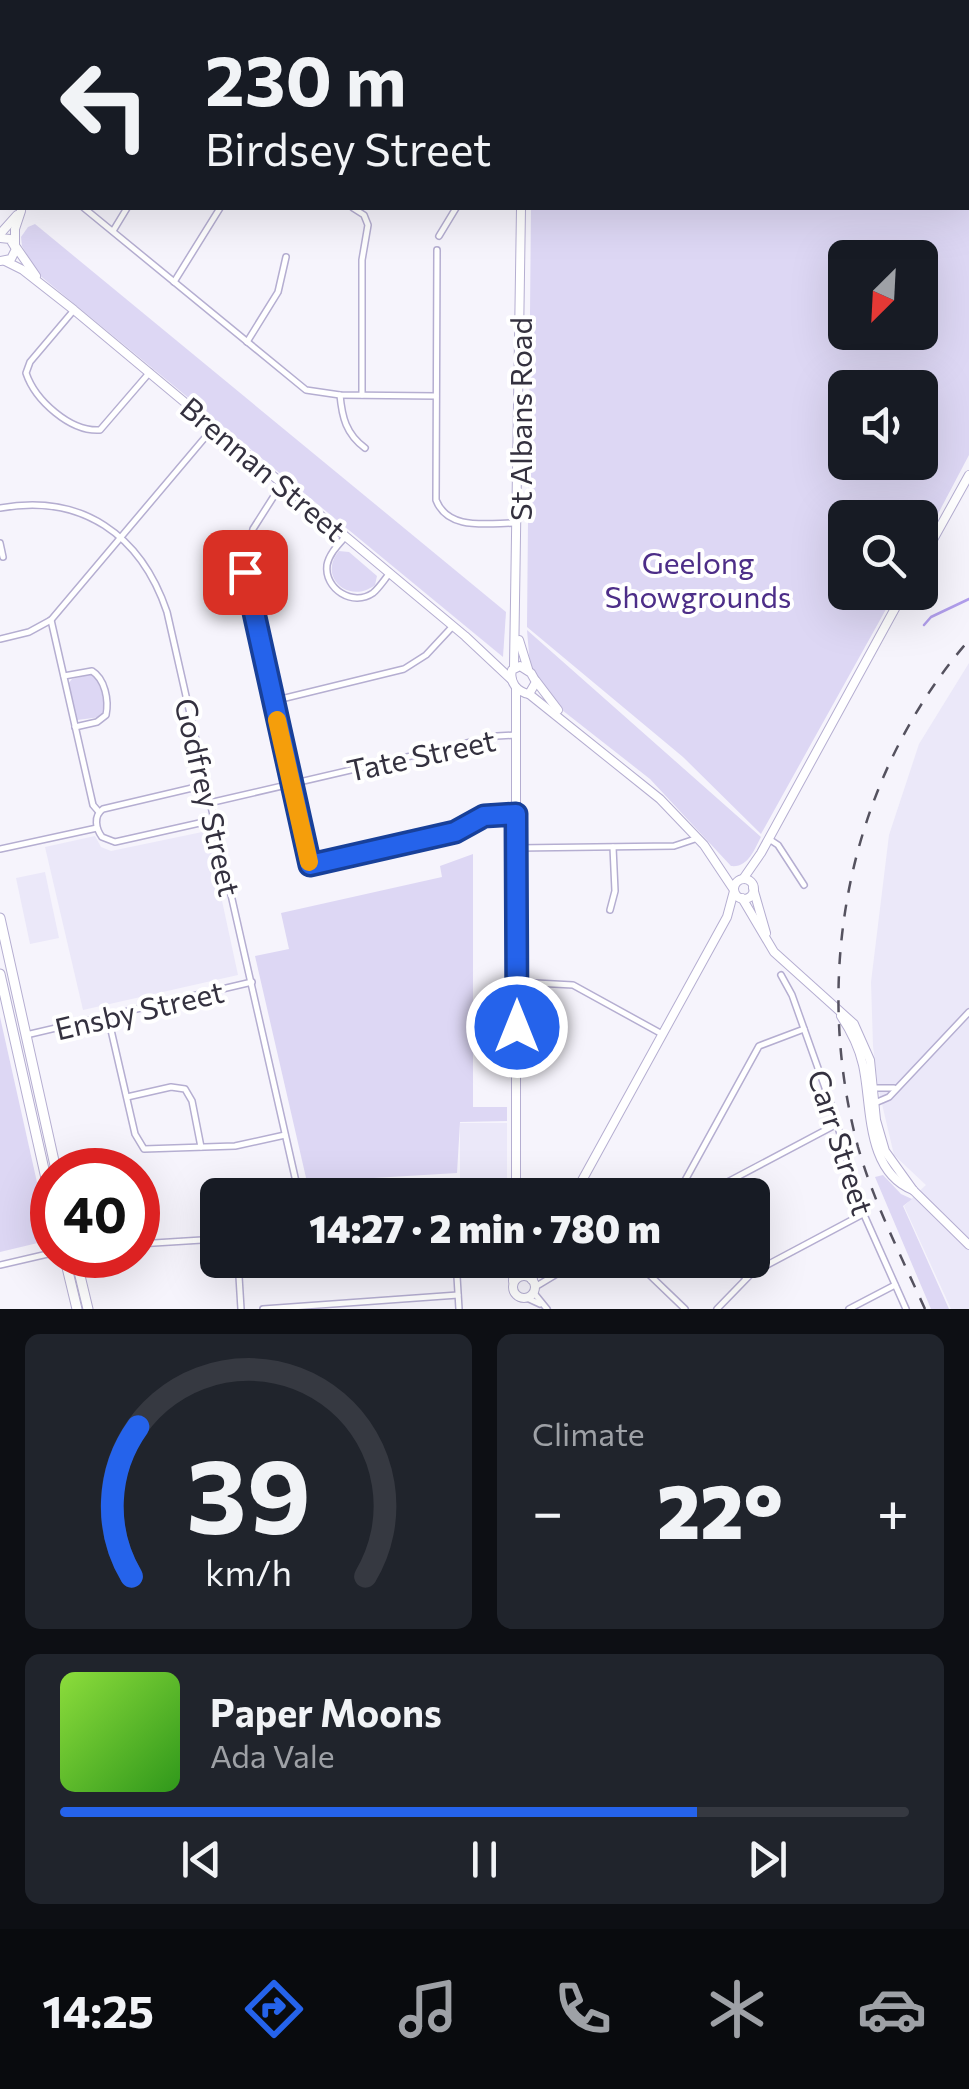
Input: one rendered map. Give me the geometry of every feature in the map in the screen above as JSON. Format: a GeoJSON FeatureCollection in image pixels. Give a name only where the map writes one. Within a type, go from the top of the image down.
{"type":"FeatureCollection","features":[{"type":"Feature","properties":{"kind":"highway"},"geometry":{"type":"LineString","coordinates":[[0,918],[51,1148]]}},
{"type":"Feature","properties":{"kind":"highway"},"geometry":{"type":"LineString","coordinates":[[0,974],[39,1148]]}},
{"type":"Feature","properties":{"kind":"highway"},"geometry":{"type":"LineString","coordinates":[[70,1278],[77,1309]]}},
{"type":"Feature","properties":{"kind":"highway"},"geometry":{"type":"LineString","coordinates":[[81,1278],[88,1309]]}},
{"type":"Feature","properties":{"kind":"street"},"geometry":{"type":"LineString","coordinates":[[15,246],[0,236],[21,210]]}},
{"type":"Feature","properties":{"kind":"street"},"geometry":{"type":"LineString","coordinates":[[2,262],[13,258],[15,228],[22,210]]}},
{"type":"Feature","properties":{"kind":"street"},"geometry":{"type":"LineString","coordinates":[[86,210],[306,390],[436,396]]}},
{"type":"Feature","properties":{"kind":"street"},"geometry":{"type":"LineString","coordinates":[[112,231],[127,210]]}},
{"type":"Feature","properties":{"kind":"street"},"geometry":{"type":"LineString","coordinates":[[174,282],[219,210]]}},
{"type":"Feature","properties":{"kind":"street"},"geometry":{"type":"LineString","coordinates":[[357,210],[364,214],[368,226],[362,260],[362,395]]}},
{"type":"Feature","properties":{"kind":"street"},"geometry":{"type":"LineString","coordinates":[[438,236],[455,210]]}},
{"type":"Feature","properties":{"kind":"street","name":"St Albans Road"},"geometry":{"type":"LineString","coordinates":[[514,684],[520,210]]}},
{"type":"Feature","properties":{"kind":"street","name":"Brennan Street"},"geometry":{"type":"LineString","coordinates":[[15,246],[42,284]]}},
{"type":"Feature","properties":{"kind":"street"},"geometry":{"type":"LineString","coordinates":[[437,250],[435,488],[442,512],[458,522],[518,523]]}},
{"type":"Feature","properties":{"kind":"street"},"geometry":{"type":"LineString","coordinates":[[246,342],[278,292],[286,256]]}},
{"type":"Feature","properties":{"kind":"street","name":"Brennan Street"},"geometry":{"type":"LineString","coordinates":[[2,262],[42,284],[150,372],[529,694]]}},
{"type":"Feature","properties":{"kind":"street"},"geometry":{"type":"LineString","coordinates":[[74,310],[30,362],[26,373],[32,388],[53,410],[80,427],[100,430],[150,372]]}},
{"type":"Feature","properties":{"kind":"street"},"geometry":{"type":"LineString","coordinates":[[340,394],[345,425],[364,448]]}},
{"type":"Feature","properties":{"kind":"street"},"geometry":{"type":"LineString","coordinates":[[0,639],[30,632],[51,620],[214,426]]}},
{"type":"Feature","properties":{"kind":"street"},"geometry":{"type":"LineString","coordinates":[[938,531],[969,475]]}},
{"type":"Feature","properties":{"kind":"street"},"geometry":{"type":"LineString","coordinates":[[283,483],[253,529],[245,572],[310,865],[455,832],[484,816],[516,814]]}},
{"type":"Feature","properties":{"kind":"street","name":"Godfrey Street"},"geometry":{"type":"LineString","coordinates":[[0,508],[34,504],[61,507],[100,522],[143,560],[160,591],[295,1178]]}},
{"type":"Feature","properties":{"kind":"street"},"geometry":{"type":"LineString","coordinates":[[346,536],[332,552],[326,569],[331,584],[340,593],[352,598],[365,597],[390,574]]}},
{"type":"Feature","properties":{"kind":"street"},"geometry":{"type":"LineString","coordinates":[[0,542],[4,557]]}},
{"type":"Feature","properties":{"kind":"street"},"geometry":{"type":"LineString","coordinates":[[738,894],[750,896],[748,882],[761,854],[894,610]]}},
{"type":"Feature","properties":{"kind":"street"},"geometry":{"type":"LineString","coordinates":[[51,620],[102,837],[115,842],[213,820]]}},
{"type":"Feature","properties":{"kind":"street"},"geometry":{"type":"LineString","coordinates":[[273,701],[404,669],[426,654],[452,626]]}},
{"type":"Feature","properties":{"kind":"street","name":"St Albans Road"},"geometry":{"type":"LineString","coordinates":[[516,631],[532,675]]}},
{"type":"Feature","properties":{"kind":"street","name":"Brennan Street"},"geometry":{"type":"LineString","coordinates":[[486,654],[514,667],[522,666],[532,675]]}},
{"type":"Feature","properties":{"kind":"street"},"geometry":{"type":"LineString","coordinates":[[64,676],[92,671],[100,677],[104,689],[106,715],[97,722],[75,727]]}},
{"type":"Feature","properties":{"kind":"street"},"geometry":{"type":"LineString","coordinates":[[516,721],[520,703],[536,685],[532,675]]}},
{"type":"Feature","properties":{"kind":"street"},"geometry":{"type":"LineString","coordinates":[[532,675],[571,725]]}},
{"type":"Feature","properties":{"kind":"street"},"geometry":{"type":"LineString","coordinates":[[514,684],[516,1178]]}},
{"type":"Feature","properties":{"kind":"street"},"geometry":{"type":"LineString","coordinates":[[529,694],[660,799],[698,838],[763,937],[844,1020],[858,1047],[871,1096],[870,1124],[881,1156],[898,1179],[969,1244]]}},
{"type":"Feature","properties":{"kind":"street","name":"Tate Street"},"geometry":{"type":"LineString","coordinates":[[209,802],[497,736],[516,735]]}},
{"type":"Feature","properties":{"kind":"street"},"geometry":{"type":"LineString","coordinates":[[99,812],[205,785]]}},
{"type":"Feature","properties":{"kind":"street"},"geometry":{"type":"LineString","coordinates":[[0,849],[98,828]]}},
{"type":"Feature","properties":{"kind":"street"},"geometry":{"type":"LineString","coordinates":[[516,848],[678,845],[698,838]]}},
{"type":"Feature","properties":{"kind":"street"},"geometry":{"type":"LineString","coordinates":[[769,839],[777,844],[804,885]]}},
{"type":"Feature","properties":{"kind":"street"},"geometry":{"type":"LineString","coordinates":[[610,910],[614,891],[613,847]]}},
{"type":"Feature","properties":{"kind":"street"},"geometry":{"type":"LineString","coordinates":[[714,858],[748,882],[762,924],[784,962]]}},
{"type":"Feature","properties":{"kind":"street"},"geometry":{"type":"LineString","coordinates":[[583,1178],[727,916],[738,894],[737,882],[748,882]]}},
{"type":"Feature","properties":{"kind":"street","name":"Carr Street"},"geometry":{"type":"LineString","coordinates":[[781,975],[838,1124],[864,1214],[906,1309]]}},
{"type":"Feature","properties":{"kind":"street","name":"Ensby Street"},"geometry":{"type":"LineString","coordinates":[[26,1035],[252,982]]}},
{"type":"Feature","properties":{"kind":"street"},"geometry":{"type":"LineString","coordinates":[[517,982],[572,984],[662,1034]]}},
{"type":"Feature","properties":{"kind":"street"},"geometry":{"type":"LineString","coordinates":[[871,1096],[886,1099],[969,1012]]}},
{"type":"Feature","properties":{"kind":"street"},"geometry":{"type":"LineString","coordinates":[[108,1017],[135,1134],[142,1147],[201,1148],[285,1135]]}},
{"type":"Feature","properties":{"kind":"street"},"geometry":{"type":"LineString","coordinates":[[686,1178],[759,1046],[804,1029]]}},
{"type":"Feature","properties":{"kind":"street"},"geometry":{"type":"LineString","coordinates":[[127,1097],[172,1086],[185,1089],[192,1101],[201,1148]]}},
{"type":"Feature","properties":{"kind":"street"},"geometry":{"type":"LineString","coordinates":[[871,1096],[896,1086]]}},
{"type":"Feature","properties":{"kind":"street"},"geometry":{"type":"LineString","coordinates":[[735,1178],[838,1124]]}},
{"type":"Feature","properties":{"kind":"street"},"geometry":{"type":"LineString","coordinates":[[770,1265],[864,1214]]}},
{"type":"Feature","properties":{"kind":"street"},"geometry":{"type":"LineString","coordinates":[[160,1242],[200,1239]]}},
{"type":"Feature","properties":{"kind":"street"},"geometry":{"type":"LineString","coordinates":[[0,1265],[30,1258]]}},
{"type":"Feature","properties":{"kind":"street"},"geometry":{"type":"LineString","coordinates":[[239,1278],[240,1309]]}},
{"type":"Feature","properties":{"kind":"street"},"geometry":{"type":"LineString","coordinates":[[457,1278],[459,1309]]}},
{"type":"Feature","properties":{"kind":"street"},"geometry":{"type":"LineString","coordinates":[[514,1278],[518,1308]]}},
{"type":"Feature","properties":{"kind":"street"},"geometry":{"type":"LineString","coordinates":[[513,1288],[518,1278],[530,1286]]}},
{"type":"Feature","properties":{"kind":"street"},"geometry":{"type":"LineString","coordinates":[[526,1278],[545,1307]]}},
{"type":"Feature","properties":{"kind":"street"},"geometry":{"type":"LineString","coordinates":[[518,1308],[532,1278]]}},
{"type":"Feature","properties":{"kind":"street"},"geometry":{"type":"LineString","coordinates":[[513,1288],[530,1286],[546,1278]]}},
{"type":"Feature","properties":{"kind":"street"},"geometry":{"type":"LineString","coordinates":[[653,1278],[685,1309]]}},
{"type":"Feature","properties":{"kind":"street"},"geometry":{"type":"LineString","coordinates":[[717,1309],[746,1278]]}},
{"type":"Feature","properties":{"kind":"street"},"geometry":{"type":"LineString","coordinates":[[849,1309],[894,1285]]}},
{"type":"Feature","properties":{"kind":"street"},"geometry":{"type":"LineString","coordinates":[[263,1309],[458,1296]]}},
{"type":"Feature","properties":{"kind":"shaded area"},"geometry":{"type":"Polygon","coordinates":[[[969,663],[969,1309],[951,1309],[904,1206],[926,1185],[894,1155],[878,1087],[871,982],[889,835],[919,744],[969,663]]]}},
{"type":"Feature","properties":{"kind":"shaded area"},"geometry":{"type":"Polygon","coordinates":[[[207,831],[238,975],[83,1010],[45,847],[95,836],[101,847],[111,851],[207,831]]]}},
{"type":"Feature","properties":{"kind":"shaded area"},"geometry":{"type":"Polygon","coordinates":[[[45,872],[59,938],[30,944],[16,878],[45,872]]]}},
{"type":"Feature","properties":{"kind":"shaded area"},"geometry":{"type":"Polygon","coordinates":[[[460,1123],[507,1123],[507,1178],[460,1178],[460,1123]]]}},
{"type":"Feature","properties":{"kind":"green space","name":"Geelong Showgrounds"},"geometry":{"type":"Polygon","coordinates":[[[531,210],[969,210],[969,455],[938,514],[938,500],[828,500],[828,610],[886,610],[761,834],[683,757],[527,627],[531,210]]]}},
{"type":"Feature","properties":{"kind":"green space"},"geometry":{"type":"Polygon","coordinates":[[[35,224],[506,612],[503,657],[38,274],[21,237],[35,224]]]}},
{"type":"Feature","properties":{"kind":"green space"},"geometry":{"type":"Polygon","coordinates":[[[339,551],[349,552],[377,576],[375,585],[355,592],[339,585],[332,570],[339,551]]]}},
{"type":"Feature","properties":{"kind":"green space"},"geometry":{"type":"Polygon","coordinates":[[[527,630],[761,837],[746,861],[731,866],[650,779],[562,710],[530,666],[527,630]]]}},
{"type":"Feature","properties":{"kind":"green space"},"geometry":{"type":"Polygon","coordinates":[[[91,674],[102,694],[101,717],[77,720],[68,684],[91,674]]]}},
{"type":"Feature","properties":{"kind":"green space"},"geometry":{"type":"Polygon","coordinates":[[[473,854],[473,1107],[507,1107],[507,1121],[460,1122],[457,1173],[306,1178],[255,956],[289,949],[281,913],[442,877],[440,866],[473,854]]]}},
{"type":"Feature","properties":{"kind":"green space"},"geometry":{"type":"Polygon","coordinates":[[[0,1017],[30,1151],[30,1245],[0,1252],[0,1017]]]}},
{"type":"Feature","properties":{"kind":"green space"},"geometry":{"type":"Polygon","coordinates":[[[883,1175],[901,1194],[912,1199],[903,1206],[949,1309],[931,1309],[875,1177],[883,1175]]]}},
{"type":"Feature","properties":{"kind":"waterway"},"geometry":{"type":"LineString","coordinates":[[924,625],[931,617],[969,599]]}},
{"type":"Feature","properties":{"kind":"railway"},"geometry":{"type":"LineString","coordinates":[[925,1309],[880,1209],[858,1147],[844,1081],[839,1014],[841,947],[851,880],[869,815],[894,753],[928,694],[969,640]]}},
{"type":"Feature","properties":{"kind":"slow traffic"},"geometry":{"type":"LineString","coordinates":[[277,720],[309,862]]}},
{"type":"Feature","properties":{"kind":"route"},"geometry":{"type":"LineString","coordinates":[[245,572],[310,865],[455,832],[484,816],[516,814],[517,1027]]}}]}
